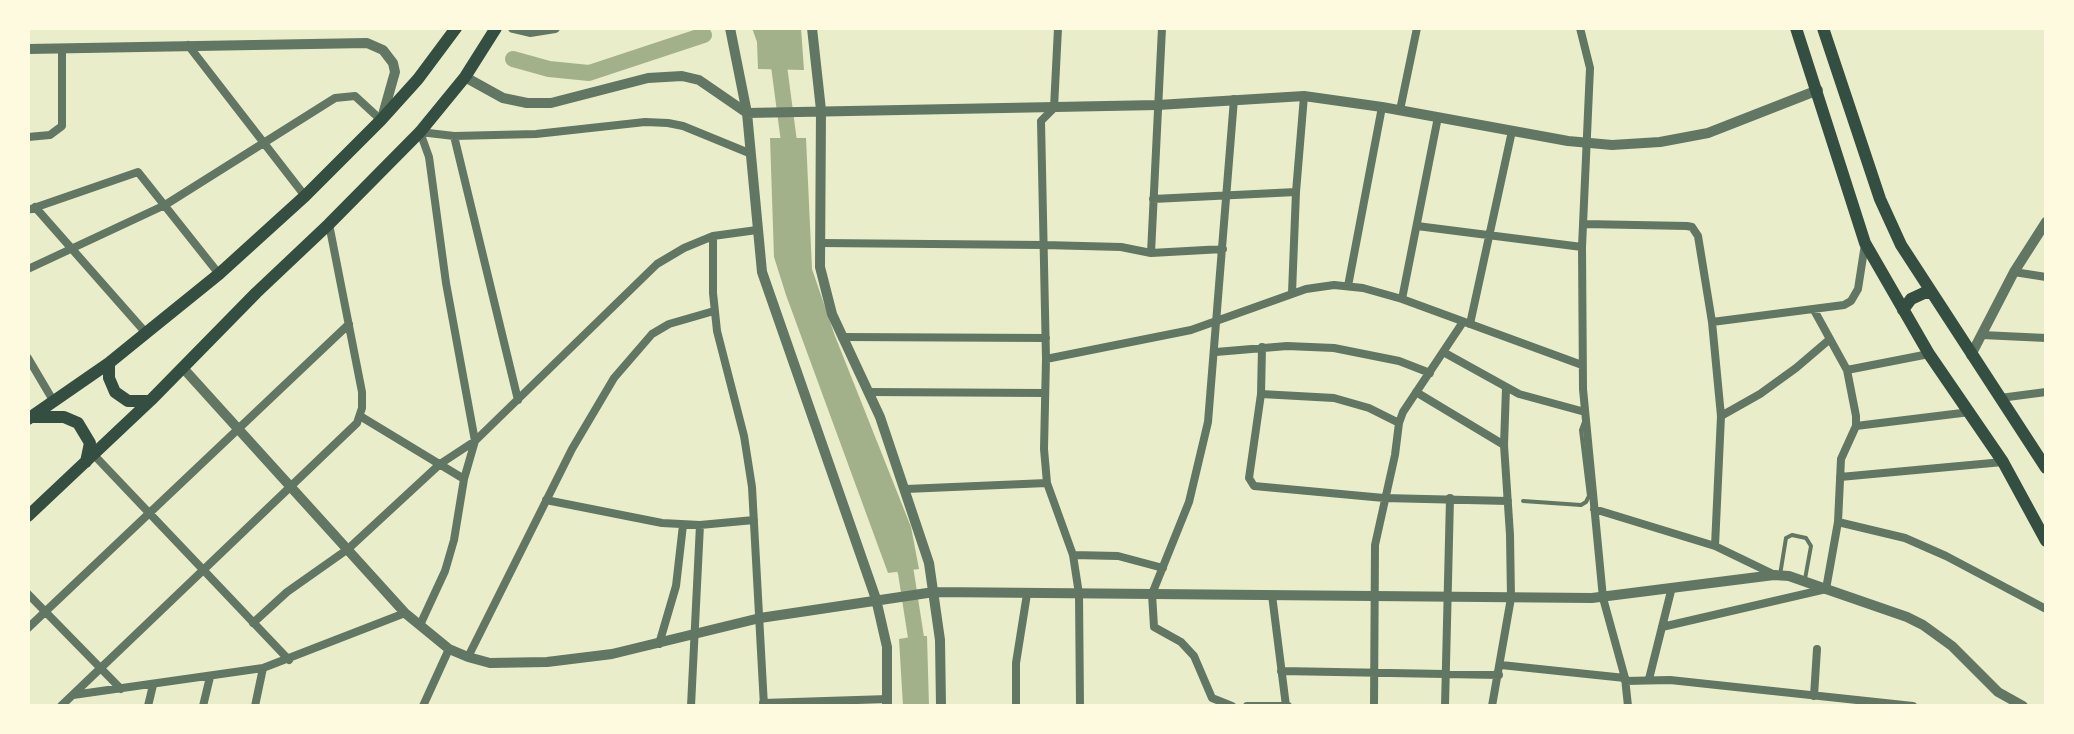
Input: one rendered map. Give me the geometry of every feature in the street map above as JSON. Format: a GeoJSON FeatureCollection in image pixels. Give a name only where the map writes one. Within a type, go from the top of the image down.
{"type":"FeatureCollection","features":[{"type":"Feature","properties":{"kind":"main road"},"geometry":{"type":"LineString","coordinates":[[30,418],[109,363],[219,274],[305,196],[418,79],[456,28]]}},
{"type":"Feature","properties":{"kind":"main road"},"geometry":{"type":"LineString","coordinates":[[28,516],[151,400],[420,132],[465,77],[496,28]]}},
{"type":"Feature","properties":{"kind":"main road"},"geometry":{"type":"LineString","coordinates":[[1796,28],[1865,243],[1929,354],[2003,462],[2046,541]]}},
{"type":"Feature","properties":{"kind":"main road"},"geometry":{"type":"LineString","coordinates":[[1823,28],[1880,199],[1901,245],[2045,466]]}},
{"type":"Feature","properties":{"kind":"main road"},"geometry":{"type":"LineString","coordinates":[[1903,310],[1911,299],[1931,293]]}},
{"type":"Feature","properties":{"kind":"main road"},"geometry":{"type":"LineString","coordinates":[[109,363],[109,378],[121,397],[136,403],[151,400]]}},
{"type":"Feature","properties":{"kind":"main road"},"geometry":{"type":"LineString","coordinates":[[30,418],[64,417],[78,423],[90,443],[90,459]]}},
{"type":"Feature","properties":{"kind":"street"},"geometry":{"type":"LineString","coordinates":[[513,28],[530,32],[555,28]]}},
{"type":"Feature","properties":{"kind":"street"},"geometry":{"type":"LineString","coordinates":[[713,236],[714,311],[751,475],[763,705],[888,702],[887,647],[876,599],[762,272],[747,113],[730,28]]}},
{"type":"Feature","properties":{"kind":"street"},"geometry":{"type":"LineString","coordinates":[[812,28],[821,110],[820,267],[825,291],[842,337],[869,392],[906,489],[929,563],[940,640],[941,706]]}},
{"type":"Feature","properties":{"kind":"street"},"geometry":{"type":"LineString","coordinates":[[1058,28],[1054,108],[1041,121],[1046,338],[1044,449],[1047,483],[1073,555],[1079,594],[1080,706]]}},
{"type":"Feature","properties":{"kind":"street"},"geometry":{"type":"LineString","coordinates":[[1151,253],[1162,28]]}},
{"type":"Feature","properties":{"kind":"street"},"geometry":{"type":"LineString","coordinates":[[1400,110],[1417,28]]}},
{"type":"Feature","properties":{"kind":"street"},"geometry":{"type":"LineString","coordinates":[[1580,28],[1590,68],[1582,247],[1585,416],[1603,598],[1625,680],[1628,706]]}},
{"type":"Feature","properties":{"kind":"street"},"geometry":{"type":"LineString","coordinates":[[28,49],[367,43],[389,56],[395,72],[381,120]]}},
{"type":"Feature","properties":{"kind":"street"},"geometry":{"type":"LineString","coordinates":[[188,45],[305,196]]}},
{"type":"Feature","properties":{"kind":"street"},"geometry":{"type":"LineString","coordinates":[[28,137],[50,135],[62,126],[62,48]]}},
{"type":"Feature","properties":{"kind":"street"},"geometry":{"type":"LineString","coordinates":[[465,77],[503,98],[527,103],[551,103],[648,78],[682,76],[699,80],[747,113],[1158,105],[1304,96],[1588,143],[1636,144],[1708,133],[1818,90]]}},
{"type":"Feature","properties":{"kind":"street"},"geometry":{"type":"LineString","coordinates":[[28,269],[165,205],[341,95],[362,100],[381,120]]}},
{"type":"Feature","properties":{"kind":"street"},"geometry":{"type":"LineString","coordinates":[[1292,293],[1304,96]]}},
{"type":"Feature","properties":{"kind":"street"},"geometry":{"type":"LineString","coordinates":[[1232,706],[1212,698],[1194,656],[1181,642],[1154,627],[1152,594],[1189,502],[1208,422],[1234,99]]}},
{"type":"Feature","properties":{"kind":"street"},"geometry":{"type":"LineString","coordinates":[[1348,286],[1382,107]]}},
{"type":"Feature","properties":{"kind":"street"},"geometry":{"type":"LineString","coordinates":[[1402,299],[1438,117]]}},
{"type":"Feature","properties":{"kind":"street"},"geometry":{"type":"LineString","coordinates":[[420,625],[448,561],[475,441],[446,283],[429,157],[420,132],[454,136],[536,134],[645,122],[668,123],[749,153]]}},
{"type":"Feature","properties":{"kind":"street"},"geometry":{"type":"LineString","coordinates":[[1374,706],[1375,545],[1399,423],[1416,392],[1466,323],[1512,131]]}},
{"type":"Feature","properties":{"kind":"street"},"geometry":{"type":"LineString","coordinates":[[454,136],[518,400]]}},
{"type":"Feature","properties":{"kind":"street"},"geometry":{"type":"LineString","coordinates":[[146,333],[32,208],[138,172],[219,274]]}},
{"type":"Feature","properties":{"kind":"street"},"geometry":{"type":"LineString","coordinates":[[1153,199],[1296,192]]}},
{"type":"Feature","properties":{"kind":"street"},"geometry":{"type":"LineString","coordinates":[[1971,355],[2014,272],[2046,222]]}},
{"type":"Feature","properties":{"kind":"street"},"geometry":{"type":"LineString","coordinates":[[61,706],[353,430],[360,416],[362,392],[329,224]]}},
{"type":"Feature","properties":{"kind":"street"},"geometry":{"type":"LineString","coordinates":[[1584,224],[1692,227],[1698,236],[1712,322],[1721,416],[1715,546]]}},
{"type":"Feature","properties":{"kind":"street"},"geometry":{"type":"LineString","coordinates":[[1417,226],[1582,247]]}},
{"type":"Feature","properties":{"kind":"street"},"geometry":{"type":"LineString","coordinates":[[253,623],[287,592],[348,549],[440,464],[475,441],[657,264],[713,236],[757,230]]}},
{"type":"Feature","properties":{"kind":"street"},"geometry":{"type":"LineString","coordinates":[[820,243],[1121,247],[1151,253],[1223,249]]}},
{"type":"Feature","properties":{"kind":"street"},"geometry":{"type":"LineString","coordinates":[[1712,322],[1844,305],[1855,296],[1865,243]]}},
{"type":"Feature","properties":{"kind":"street"},"geometry":{"type":"LineString","coordinates":[[2014,272],[2046,277]]}},
{"type":"Feature","properties":{"kind":"street"},"geometry":{"type":"LineString","coordinates":[[1046,359],[1218,322],[1292,293],[1320,286],[1348,286],[1402,299],[1582,365]]}},
{"type":"Feature","properties":{"kind":"street"},"geometry":{"type":"LineString","coordinates":[[1814,310],[1847,370],[1856,426],[1843,453],[1838,522],[1826,589]]}},
{"type":"Feature","properties":{"kind":"street"},"geometry":{"type":"LineString","coordinates":[[468,657],[594,408],[633,353],[652,334],[669,324],[714,311]]}},
{"type":"Feature","properties":{"kind":"street"},"geometry":{"type":"LineString","coordinates":[[28,628],[349,324]]}},
{"type":"Feature","properties":{"kind":"street"},"geometry":{"type":"LineString","coordinates":[[1982,335],[2046,338]]}},
{"type":"Feature","properties":{"kind":"street"},"geometry":{"type":"LineString","coordinates":[[842,337],[1046,338]]}},
{"type":"Feature","properties":{"kind":"street"},"geometry":{"type":"LineString","coordinates":[[1721,416],[1760,394],[1830,339]]}},
{"type":"Feature","properties":{"kind":"street"},"geometry":{"type":"LineString","coordinates":[[1216,352],[1312,346],[1356,351],[1399,361],[1430,373]]}},
{"type":"Feature","properties":{"kind":"street"},"geometry":{"type":"LineString","coordinates":[[1262,347],[1261,394],[1249,478],[1254,486],[1384,498],[1508,501]]}},
{"type":"Feature","properties":{"kind":"street"},"geometry":{"type":"LineString","coordinates":[[1445,353],[1506,388],[1585,416]]}},
{"type":"Feature","properties":{"kind":"street"},"geometry":{"type":"LineString","coordinates":[[1847,370],[1929,354]]}},
{"type":"Feature","properties":{"kind":"street"},"geometry":{"type":"LineString","coordinates":[[28,358],[54,402]]}},
{"type":"Feature","properties":{"kind":"street"},"geometry":{"type":"LineString","coordinates":[[183,368],[405,613],[449,649],[490,663],[547,662],[659,644],[760,618],[934,592],[1603,598],[1777,575]]}},
{"type":"Feature","properties":{"kind":"street"},"geometry":{"type":"LineString","coordinates":[[1492,706],[1511,598],[1504,445],[1506,388]]}},
{"type":"Feature","properties":{"kind":"street"},"geometry":{"type":"LineString","coordinates":[[869,392],[1045,393]]}},
{"type":"Feature","properties":{"kind":"street"},"geometry":{"type":"LineString","coordinates":[[1416,392],[1504,445]]}},
{"type":"Feature","properties":{"kind":"street"},"geometry":{"type":"LineString","coordinates":[[2000,398],[2046,392]]}},
{"type":"Feature","properties":{"kind":"street"},"geometry":{"type":"LineString","coordinates":[[1261,394],[1334,398],[1369,408],[1399,423]]}},
{"type":"Feature","properties":{"kind":"street"},"geometry":{"type":"LineString","coordinates":[[1856,426],[1970,412]]}},
{"type":"Feature","properties":{"kind":"street"},"geometry":{"type":"LineString","coordinates":[[360,416],[464,479]]}},
{"type":"Feature","properties":{"kind":"street"},"geometry":{"type":"LineString","coordinates":[[90,459],[148,514],[289,660]]}},
{"type":"Feature","properties":{"kind":"street"},"geometry":{"type":"LineString","coordinates":[[1840,477],[2003,462]]}},
{"type":"Feature","properties":{"kind":"street"},"geometry":{"type":"LineString","coordinates":[[906,489],[1047,483]]}},
{"type":"Feature","properties":{"kind":"street"},"geometry":{"type":"LineString","coordinates":[[1445,706],[1450,498]]}},
{"type":"Feature","properties":{"kind":"street"},"geometry":{"type":"LineString","coordinates":[[546,500],[640,520],[683,525],[754,520]]}},
{"type":"Feature","properties":{"kind":"street"},"geometry":{"type":"LineString","coordinates":[[1594,509],[1715,546],[1777,575],[1907,617],[1952,646],[1998,692],[2023,706]]}},
{"type":"Feature","properties":{"kind":"street"},"geometry":{"type":"LineString","coordinates":[[1838,522],[1905,538],[2046,609]]}},
{"type":"Feature","properties":{"kind":"street"},"geometry":{"type":"LineString","coordinates":[[659,644],[676,586],[683,525]]}},
{"type":"Feature","properties":{"kind":"street"},"geometry":{"type":"LineString","coordinates":[[691,706],[692,636],[700,525]]}},
{"type":"Feature","properties":{"kind":"street"},"geometry":{"type":"LineString","coordinates":[[1073,555],[1118,556],[1163,568]]}},
{"type":"Feature","properties":{"kind":"street"},"geometry":{"type":"LineString","coordinates":[[1649,679],[1672,587]]}},
{"type":"Feature","properties":{"kind":"street"},"geometry":{"type":"LineString","coordinates":[[1662,627],[1826,589]]}},
{"type":"Feature","properties":{"kind":"street"},"geometry":{"type":"LineString","coordinates":[[28,594],[121,689]]}},
{"type":"Feature","properties":{"kind":"street"},"geometry":{"type":"LineString","coordinates":[[1016,706],[1016,663],[1027,594]]}},
{"type":"Feature","properties":{"kind":"street"},"geometry":{"type":"LineString","coordinates":[[1247,706],[1286,706],[1272,595]]}},
{"type":"Feature","properties":{"kind":"street"},"geometry":{"type":"LineString","coordinates":[[72,695],[263,668],[405,613]]}},
{"type":"Feature","properties":{"kind":"street"},"geometry":{"type":"LineString","coordinates":[[423,706],[449,649]]}},
{"type":"Feature","properties":{"kind":"street"},"geometry":{"type":"LineString","coordinates":[[1814,696],[1817,649]]}},
{"type":"Feature","properties":{"kind":"street"},"geometry":{"type":"LineString","coordinates":[[1501,665],[1625,680],[1649,679],[1814,696],[1848,703],[1913,706]]}},
{"type":"Feature","properties":{"kind":"street"},"geometry":{"type":"LineString","coordinates":[[255,706],[263,668]]}},
{"type":"Feature","properties":{"kind":"street"},"geometry":{"type":"LineString","coordinates":[[1281,671],[1499,675]]}},
{"type":"Feature","properties":{"kind":"street"},"geometry":{"type":"LineString","coordinates":[[203,706],[210,677]]}},
{"type":"Feature","properties":{"kind":"street"},"geometry":{"type":"LineString","coordinates":[[148,706],[153,685]]}},
{"type":"Feature","properties":{"kind":"lane"},"geometry":{"type":"LineString","coordinates":[[1523,501],[1581,505],[1586,502],[1589,496],[1581,430],[1585,416]]}},
{"type":"Feature","properties":{"kind":"lane"},"geometry":{"type":"LineString","coordinates":[[1777,575],[1786,538],[1792,535],[1806,538],[1811,546],[1805,582]]}},
{"type":"Feature","properties":{"kind":"shaded area"},"geometry":{"type":"Polygon","coordinates":[[[752,28],[801,28],[804,70],[758,69],[757,42],[752,28]]]}},
{"type":"Feature","properties":{"kind":"shaded area"},"geometry":{"type":"Polygon","coordinates":[[[770,138],[806,138],[812,269],[835,336],[911,527],[919,569],[888,573],[786,295],[774,257],[770,138]]]}},
{"type":"Feature","properties":{"kind":"shaded area"},"geometry":{"type":"Polygon","coordinates":[[[927,636],[929,706],[903,706],[899,639],[927,636]]]}},
{"type":"Feature","properties":{"kind":"waterway"},"geometry":{"type":"LineString","coordinates":[[774,28],[791,157]]}},
{"type":"Feature","properties":{"kind":"waterway"},"geometry":{"type":"LineString","coordinates":[[513,59],[549,69],[589,73],[704,35]]}},
{"type":"Feature","properties":{"kind":"waterway"},"geometry":{"type":"LineString","coordinates":[[899,550],[906,573],[919,657]]}}]}
